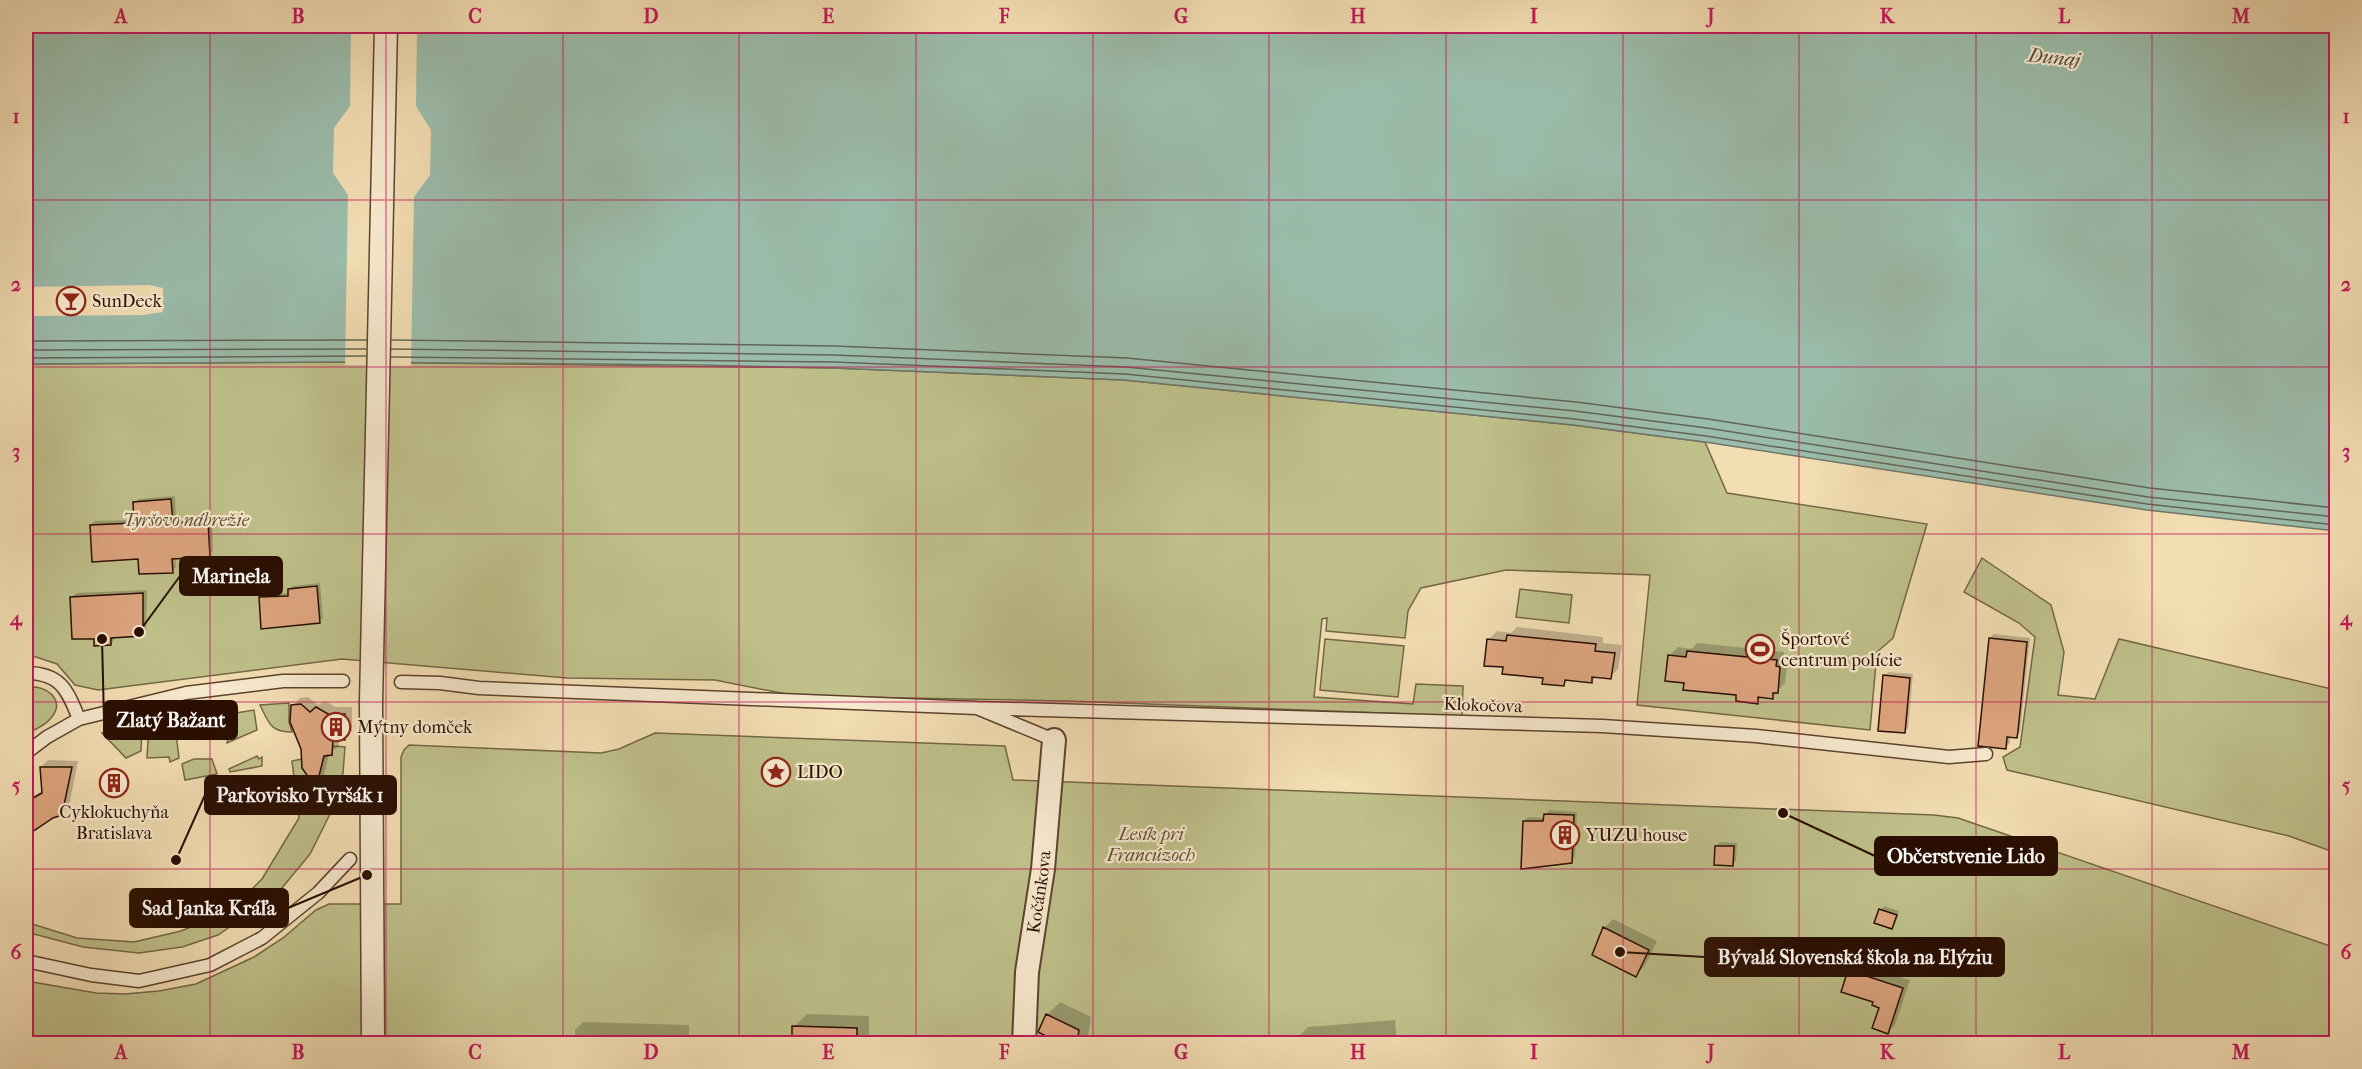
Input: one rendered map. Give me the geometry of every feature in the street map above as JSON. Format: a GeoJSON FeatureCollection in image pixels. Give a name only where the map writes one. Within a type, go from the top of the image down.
{"type":"FeatureCollection","features":[{"type":"Feature","properties":{"kind":"street","name":"Kočánkova"},"geometry":{"type":"LineString","coordinates":[[1024,1044],[1027,972],[1043,869],[1053,740]]}},
{"type":"Feature","properties":{"kind":"lane"},"geometry":{"type":"LineString","coordinates":[[368,1044],[372,904],[371,702],[381,26]]}},
{"type":"Feature","properties":{"kind":"lane"},"geometry":{"type":"LineString","coordinates":[[371,702],[392,26]]}},
{"type":"Feature","properties":{"kind":"lane"},"geometry":{"type":"LineString","coordinates":[[26,673],[52,676],[62,685],[71,699],[79,719]]}},
{"type":"Feature","properties":{"kind":"lane"},"geometry":{"type":"LineString","coordinates":[[26,753],[48,736],[79,719],[186,693],[283,681],[343,681]]}},
{"type":"Feature","properties":{"kind":"lane","name":"Klokočova"},"geometry":{"type":"LineString","coordinates":[[401,682],[440,683],[479,688],[977,708],[1602,726],[1756,736],[1949,757],[1986,754]]}},
{"type":"Feature","properties":{"kind":"lane"},"geometry":{"type":"LineString","coordinates":[[977,708],[1053,740]]}},
{"type":"Feature","properties":{"kind":"lane"},"geometry":{"type":"LineString","coordinates":[[26,961],[91,975],[139,981],[210,965],[262,938],[318,893],[350,859]]}},
{"type":"Feature","properties":{"kind":"lane"},"geometry":{"type":"LineString","coordinates":[[372,904],[378,1044]]}},
{"type":"Feature","properties":{"kind":"green space","name":"Tyršovo nábrežie"},"geometry":{"type":"Polygon","coordinates":[[[346,362],[834,368],[1124,380],[1573,425],[1705,442],[1727,493],[1927,524],[1893,638],[1877,652],[1870,730],[1637,705],[1650,575],[1506,570],[1421,588],[1408,611],[1405,638],[1326,631],[1327,618],[1322,619],[1314,697],[1413,704],[1416,684],[1463,686],[1462,716],[1068,701],[796,696],[715,680],[567,678],[342,659],[98,690],[75,685],[57,664],[33,656],[26,657],[26,364],[346,362]]]}},
{"type":"Feature","properties":{"kind":"green space"},"geometry":{"type":"Polygon","coordinates":[[[1982,558],[2051,605],[2064,652],[2058,695],[2095,699],[2119,639],[2336,690],[2336,853],[2289,836],[2007,770],[2003,757],[2020,747],[2035,637],[2019,623],[1964,592],[1982,558]]]}},
{"type":"Feature","properties":{"kind":"green space"},"geometry":{"type":"Polygon","coordinates":[[[1520,589],[1572,595],[1569,623],[1516,617],[1520,589]]]}},
{"type":"Feature","properties":{"kind":"green space"},"geometry":{"type":"Polygon","coordinates":[[[1325,639],[1404,646],[1398,697],[1320,690],[1325,639]]]}},
{"type":"Feature","properties":{"kind":"green space"},"geometry":{"type":"Polygon","coordinates":[[[36,687],[51,694],[56,702],[55,712],[49,721],[26,734],[26,689],[36,687]]]}},
{"type":"Feature","properties":{"kind":"green space"},"geometry":{"type":"Polygon","coordinates":[[[289,703],[289,722],[292,732],[285,732],[271,725],[260,705],[289,703]]]}},
{"type":"Feature","properties":{"kind":"green space"},"geometry":{"type":"Polygon","coordinates":[[[254,710],[257,730],[227,743],[236,713],[254,710]]]}},
{"type":"Feature","properties":{"kind":"green space"},"geometry":{"type":"Polygon","coordinates":[[[196,715],[175,726],[179,758],[170,762],[169,757],[147,758],[149,724],[196,715]]]}},
{"type":"Feature","properties":{"kind":"green space"},"geometry":{"type":"Polygon","coordinates":[[[142,726],[141,751],[126,758],[102,733],[142,726]]]}},
{"type":"Feature","properties":{"kind":"green space","name":"Lesík pri Francúzoch"},"geometry":{"type":"Polygon","coordinates":[[[655,733],[1005,746],[1013,780],[1934,815],[1958,818],[2336,948],[2336,1043],[26,1044],[26,981],[96,993],[125,994],[196,984],[254,957],[283,938],[316,910],[329,904],[401,904],[401,757],[409,745],[601,753],[619,749],[655,733]]]}},
{"type":"Feature","properties":{"kind":"green space"},"geometry":{"type":"Polygon","coordinates":[[[332,746],[345,747],[343,773],[332,810],[310,854],[277,894],[218,935],[182,947],[139,953],[83,947],[26,932],[26,922],[77,938],[134,942],[181,931],[208,920],[243,898],[262,879],[299,818],[292,761],[302,759],[302,768],[312,782],[317,782],[324,756],[332,755],[332,746]]]}},
{"type":"Feature","properties":{"kind":"green space"},"geometry":{"type":"Polygon","coordinates":[[[257,756],[259,759],[262,757],[262,766],[230,772],[229,769],[257,756]]]}},
{"type":"Feature","properties":{"kind":"green space"},"geometry":{"type":"Polygon","coordinates":[[[194,759],[212,759],[217,774],[185,780],[182,764],[194,759]]]}},
{"type":"Feature","properties":{"kind":"water","name":"Dunaj"},"geometry":{"type":"Polygon","coordinates":[[[26,26],[2336,26],[2336,531],[2147,510],[1705,442],[1573,425],[1124,380],[701,365],[346,362],[26,364],[26,26]]]}},
{"type":"Feature","properties":{"kind":"pier"},"geometry":{"type":"Polygon","coordinates":[[[351,26],[417,26],[416,106],[431,130],[430,175],[414,197],[411,366],[345,365],[348,195],[333,173],[334,128],[350,106],[351,26]]]}},
{"type":"Feature","properties":{"kind":"pier"},"geometry":{"type":"Polygon","coordinates":[[[149,285],[163,288],[163,312],[143,315],[26,316],[26,287],[149,285]]]}},
{"type":"Feature","properties":{"kind":"building"},"geometry":{"type":"Polygon","coordinates":[[[171,499],[173,523],[208,521],[210,557],[172,559],[173,573],[139,574],[138,559],[92,562],[90,525],[134,523],[133,502],[171,499]]]}},
{"type":"Feature","properties":{"kind":"building"},"geometry":{"type":"Polygon","coordinates":[[[317,586],[320,623],[261,629],[259,597],[288,596],[288,589],[317,586]]]}},
{"type":"Feature","properties":{"kind":"building"},"geometry":{"type":"Polygon","coordinates":[[[143,593],[143,636],[111,638],[111,645],[94,646],[94,639],[72,639],[70,597],[143,593]]]}},
{"type":"Feature","properties":{"kind":"building"},"geometry":{"type":"Polygon","coordinates":[[[1507,635],[1596,644],[1595,651],[1615,653],[1611,679],[1592,677],[1592,683],[1565,680],[1564,686],[1542,684],[1543,678],[1502,674],[1503,667],[1484,666],[1487,639],[1506,641],[1507,635]]]}},
{"type":"Feature","properties":{"kind":"building"},"geometry":{"type":"Polygon","coordinates":[[[1989,638],[2027,642],[2017,738],[2007,737],[2006,749],[1978,746],[1989,638]]]}},
{"type":"Feature","properties":{"kind":"building"},"geometry":{"type":"Polygon","coordinates":[[[1687,651],[1777,660],[1776,666],[1780,667],[1778,693],[1773,693],[1773,699],[1758,697],[1758,704],[1736,701],[1736,695],[1683,690],[1684,683],[1665,681],[1668,655],[1686,657],[1687,651]]]}},
{"type":"Feature","properties":{"kind":"building"},"geometry":{"type":"Polygon","coordinates":[[[1883,675],[1910,678],[1905,733],[1878,731],[1883,675]]]}},
{"type":"Feature","properties":{"kind":"building"},"geometry":{"type":"Polygon","coordinates":[[[301,704],[310,712],[316,707],[328,714],[345,714],[345,740],[333,739],[332,755],[324,756],[316,788],[302,768],[301,749],[290,722],[291,705],[301,704]]]}},
{"type":"Feature","properties":{"kind":"building"},"geometry":{"type":"Polygon","coordinates":[[[40,767],[72,767],[62,815],[53,818],[26,836],[26,802],[42,793],[40,767]]]}},
{"type":"Feature","properties":{"kind":"building","name":"YUZU house"},"geometry":{"type":"Polygon","coordinates":[[[1544,814],[1574,815],[1572,863],[1521,869],[1523,821],[1543,821],[1544,814]]]}},
{"type":"Feature","properties":{"kind":"building"},"geometry":{"type":"Polygon","coordinates":[[[1715,846],[1734,846],[1733,866],[1714,865],[1715,846]]]}},
{"type":"Feature","properties":{"kind":"building"},"geometry":{"type":"Polygon","coordinates":[[[1879,909],[1897,915],[1892,929],[1874,923],[1879,909]]]}},
{"type":"Feature","properties":{"kind":"building"},"geometry":{"type":"Polygon","coordinates":[[[1603,927],[1649,950],[1636,977],[1592,955],[1603,927]]]}},
{"type":"Feature","properties":{"kind":"building"},"geometry":{"type":"Polygon","coordinates":[[[1848,970],[1903,988],[1888,1034],[1872,1028],[1879,1008],[1872,1005],[1873,1002],[1841,992],[1848,970]]]}},
{"type":"Feature","properties":{"kind":"building"},"geometry":{"type":"Polygon","coordinates":[[[1046,1014],[1079,1030],[1077,1044],[1061,1044],[1038,1032],[1046,1014]]]}},
{"type":"Feature","properties":{"kind":"building"},"geometry":{"type":"Polygon","coordinates":[[[792,1026],[857,1028],[857,1044],[792,1044],[792,1026]]]}},
{"type":"Feature","properties":{"kind":"place","name":"SunDeck"},"geometry":{"type":"Point","coordinates":[71,301]}},
{"type":"Feature","properties":{"kind":"place","name":"Marinela"},"geometry":{"type":"Point","coordinates":[139,632]}},
{"type":"Feature","properties":{"kind":"place","name":"Zlatý Bažant"},"geometry":{"type":"Point","coordinates":[102,639]}},
{"type":"Feature","properties":{"kind":"place","name":"Športové centrum polície"},"geometry":{"type":"Point","coordinates":[1760,649]}},
{"type":"Feature","properties":{"kind":"place","name":"Mýtny domček"},"geometry":{"type":"Point","coordinates":[336,727]}},
{"type":"Feature","properties":{"kind":"place","name":"LIDO"},"geometry":{"type":"Point","coordinates":[776,772]}},
{"type":"Feature","properties":{"kind":"place","name":"Cyklokuchyňa Bratislava"},"geometry":{"type":"Point","coordinates":[114,783]}},
{"type":"Feature","properties":{"kind":"place","name":"Občerstvenie Lido"},"geometry":{"type":"Point","coordinates":[1783,813]}},
{"type":"Feature","properties":{"kind":"place","name":"YUZU house"},"geometry":{"type":"Point","coordinates":[1565,835]}},
{"type":"Feature","properties":{"kind":"place","name":"Parkovisko Tyršák 1"},"geometry":{"type":"Point","coordinates":[176,860]}},
{"type":"Feature","properties":{"kind":"place","name":"Sad Janka Kráľa"},"geometry":{"type":"Point","coordinates":[367,875]}},
{"type":"Feature","properties":{"kind":"place","name":"Bývalá Slovenská škola na Elýziu"},"geometry":{"type":"Point","coordinates":[1620,952]}}]}
